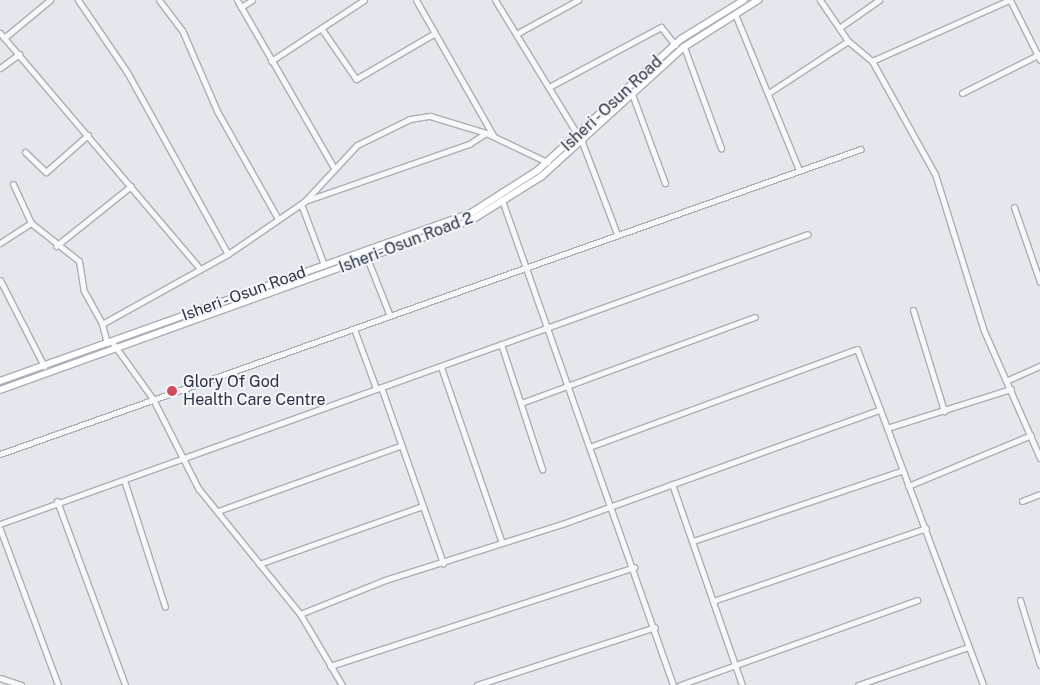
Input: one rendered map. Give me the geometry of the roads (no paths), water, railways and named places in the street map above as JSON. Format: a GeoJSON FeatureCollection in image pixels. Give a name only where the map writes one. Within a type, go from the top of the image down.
{"type":"FeatureCollection","features":[{"type":"Feature","properties":{"kind":"main road","name":"Isheri - Osun Road"},"geometry":{"type":"LineString","coordinates":[[0,381],[111,344],[471,213],[501,198],[580,139],[675,45],[744,0]]}},
{"type":"Feature","properties":{"kind":"main road","name":"Isheri- Osun Road 2"},"geometry":{"type":"LineString","coordinates":[[0,390],[111,344],[444,231],[503,203],[632,94],[684,46],[758,0]]}},
{"type":"Feature","properties":{"kind":"street"},"geometry":{"type":"LineString","coordinates":[[4,38],[50,0]]}},
{"type":"Feature","properties":{"kind":"street"},"geometry":{"type":"LineString","coordinates":[[78,0],[127,72],[228,254]]}},
{"type":"Feature","properties":{"kind":"street"},"geometry":{"type":"LineString","coordinates":[[159,0],[182,30],[217,111],[278,219]]}},
{"type":"Feature","properties":{"kind":"street"},"geometry":{"type":"LineString","coordinates":[[237,0],[333,166]]}},
{"type":"Feature","properties":{"kind":"street"},"geometry":{"type":"LineString","coordinates":[[241,7],[252,0]]}},
{"type":"Feature","properties":{"kind":"street"},"geometry":{"type":"LineString","coordinates":[[271,61],[364,0]]}},
{"type":"Feature","properties":{"kind":"street"},"geometry":{"type":"LineString","coordinates":[[416,0],[436,32],[493,135]]}},
{"type":"Feature","properties":{"kind":"street"},"geometry":{"type":"LineString","coordinates":[[495,0],[580,139],[618,234]]}},
{"type":"Feature","properties":{"kind":"street"},"geometry":{"type":"LineString","coordinates":[[516,34],[578,0]]}},
{"type":"Feature","properties":{"kind":"street"},"geometry":{"type":"LineString","coordinates":[[820,0],[848,41],[872,61],[935,174],[984,331],[1008,380],[1040,458]]}},
{"type":"Feature","properties":{"kind":"street"},"geometry":{"type":"LineString","coordinates":[[839,28],[879,0]]}},
{"type":"Feature","properties":{"kind":"street"},"geometry":{"type":"LineString","coordinates":[[872,61],[1010,0],[1039,56],[962,93]]}},
{"type":"Feature","properties":{"kind":"street"},"geometry":{"type":"LineString","coordinates":[[735,14],[770,92],[799,170]]}},
{"type":"Feature","properties":{"kind":"street"},"geometry":{"type":"LineString","coordinates":[[549,87],[661,27],[675,45]]}},
{"type":"Feature","properties":{"kind":"street"},"geometry":{"type":"LineString","coordinates":[[321,28],[356,79],[436,32]]}},
{"type":"Feature","properties":{"kind":"street"},"geometry":{"type":"LineString","coordinates":[[0,33],[200,269]]}},
{"type":"Feature","properties":{"kind":"street"},"geometry":{"type":"LineString","coordinates":[[770,92],[848,41]]}},
{"type":"Feature","properties":{"kind":"street"},"geometry":{"type":"LineString","coordinates":[[684,46],[721,148]]}},
{"type":"Feature","properties":{"kind":"street"},"geometry":{"type":"LineString","coordinates":[[0,68],[18,54]]}},
{"type":"Feature","properties":{"kind":"street"},"geometry":{"type":"LineString","coordinates":[[632,94],[666,183]]}},
{"type":"Feature","properties":{"kind":"street"},"geometry":{"type":"LineString","coordinates":[[303,202],[333,166],[372,135],[410,119],[430,116],[493,135],[547,162]]}},
{"type":"Feature","properties":{"kind":"street"},"geometry":{"type":"LineString","coordinates":[[102,324],[228,254],[303,202],[469,144],[486,133]]}},
{"type":"Feature","properties":{"kind":"street"},"geometry":{"type":"LineString","coordinates":[[25,152],[46,172],[88,135]]}},
{"type":"Feature","properties":{"kind":"street"},"geometry":{"type":"LineString","coordinates":[[0,454],[861,149]]}},
{"type":"Feature","properties":{"kind":"street"},"geometry":{"type":"LineString","coordinates":[[13,184],[31,223],[56,246],[79,261],[84,290],[111,344],[153,399],[183,454],[198,488],[300,614],[342,685]]}},
{"type":"Feature","properties":{"kind":"street"},"geometry":{"type":"LineString","coordinates":[[56,246],[131,186]]}},
{"type":"Feature","properties":{"kind":"street"},"geometry":{"type":"LineString","coordinates":[[303,202],[324,265]]}},
{"type":"Feature","properties":{"kind":"street"},"geometry":{"type":"LineString","coordinates":[[503,203],[529,268],[613,505],[673,685]]}},
{"type":"Feature","properties":{"kind":"street"},"geometry":{"type":"LineString","coordinates":[[1014,207],[1040,282]]}},
{"type":"Feature","properties":{"kind":"street"},"geometry":{"type":"LineString","coordinates":[[0,243],[31,223]]}},
{"type":"Feature","properties":{"kind":"street"},"geometry":{"type":"LineString","coordinates":[[0,524],[57,501],[124,480],[183,454],[441,366],[808,234]]}},
{"type":"Feature","properties":{"kind":"street"},"geometry":{"type":"LineString","coordinates":[[367,258],[390,316]]}},
{"type":"Feature","properties":{"kind":"street"},"geometry":{"type":"LineString","coordinates":[[0,280],[44,366]]}},
{"type":"Feature","properties":{"kind":"street"},"geometry":{"type":"LineString","coordinates":[[913,310],[944,411]]}},
{"type":"Feature","properties":{"kind":"street"},"geometry":{"type":"LineString","coordinates":[[521,404],[755,316]]}},
{"type":"Feature","properties":{"kind":"street"},"geometry":{"type":"LineString","coordinates":[[354,329],[402,445],[443,563]]}},
{"type":"Feature","properties":{"kind":"street"},"geometry":{"type":"LineString","coordinates":[[501,344],[542,470]]}},
{"type":"Feature","properties":{"kind":"street"},"geometry":{"type":"LineString","coordinates":[[592,446],[856,349],[878,410],[887,428],[901,471],[926,528],[983,685]]}},
{"type":"Feature","properties":{"kind":"street"},"geometry":{"type":"LineString","coordinates":[[441,366],[502,543]]}},
{"type":"Feature","properties":{"kind":"street"},"geometry":{"type":"LineString","coordinates":[[1008,380],[1040,366]]}},
{"type":"Feature","properties":{"kind":"street"},"geometry":{"type":"LineString","coordinates":[[887,428],[1011,389]]}},
{"type":"Feature","properties":{"kind":"street"},"geometry":{"type":"LineString","coordinates":[[300,614],[878,410]]}},
{"type":"Feature","properties":{"kind":"street"},"geometry":{"type":"LineString","coordinates":[[908,486],[1031,435]]}},
{"type":"Feature","properties":{"kind":"street"},"geometry":{"type":"LineString","coordinates":[[218,511],[402,445]]}},
{"type":"Feature","properties":{"kind":"street"},"geometry":{"type":"LineString","coordinates":[[693,541],[901,471]]}},
{"type":"Feature","properties":{"kind":"street"},"geometry":{"type":"LineString","coordinates":[[124,480],[165,607]]}},
{"type":"Feature","properties":{"kind":"street"},"geometry":{"type":"LineString","coordinates":[[672,484],[742,685]]}},
{"type":"Feature","properties":{"kind":"street"},"geometry":{"type":"LineString","coordinates":[[1022,501],[1040,494]]}},
{"type":"Feature","properties":{"kind":"street"},"geometry":{"type":"LineString","coordinates":[[57,501],[126,685]]}},
{"type":"Feature","properties":{"kind":"street"},"geometry":{"type":"LineString","coordinates":[[259,564],[422,506]]}},
{"type":"Feature","properties":{"kind":"street"},"geometry":{"type":"LineString","coordinates":[[713,600],[926,528]]}},
{"type":"Feature","properties":{"kind":"street"},"geometry":{"type":"LineString","coordinates":[[0,529],[58,685]]}},
{"type":"Feature","properties":{"kind":"street"},"geometry":{"type":"LineString","coordinates":[[330,666],[634,567]]}},
{"type":"Feature","properties":{"kind":"street"},"geometry":{"type":"LineString","coordinates":[[680,685],[917,600]]}},
{"type":"Feature","properties":{"kind":"street"},"geometry":{"type":"LineString","coordinates":[[1020,600],[1040,665]]}},
{"type":"Feature","properties":{"kind":"street"},"geometry":{"type":"LineString","coordinates":[[477,685],[655,628]]}},
{"type":"Feature","properties":{"kind":"street"},"geometry":{"type":"LineString","coordinates":[[858,685],[968,647]]}},
{"type":"Feature","properties":{"kind":"street"},"geometry":{"type":"LineString","coordinates":[[0,678],[21,685]]}},
{"type":"Feature","properties":{"kind":"place","name":"Glory Of God Health Care Centre"},"geometry":{"type":"Point","coordinates":[172,391]}}]}
